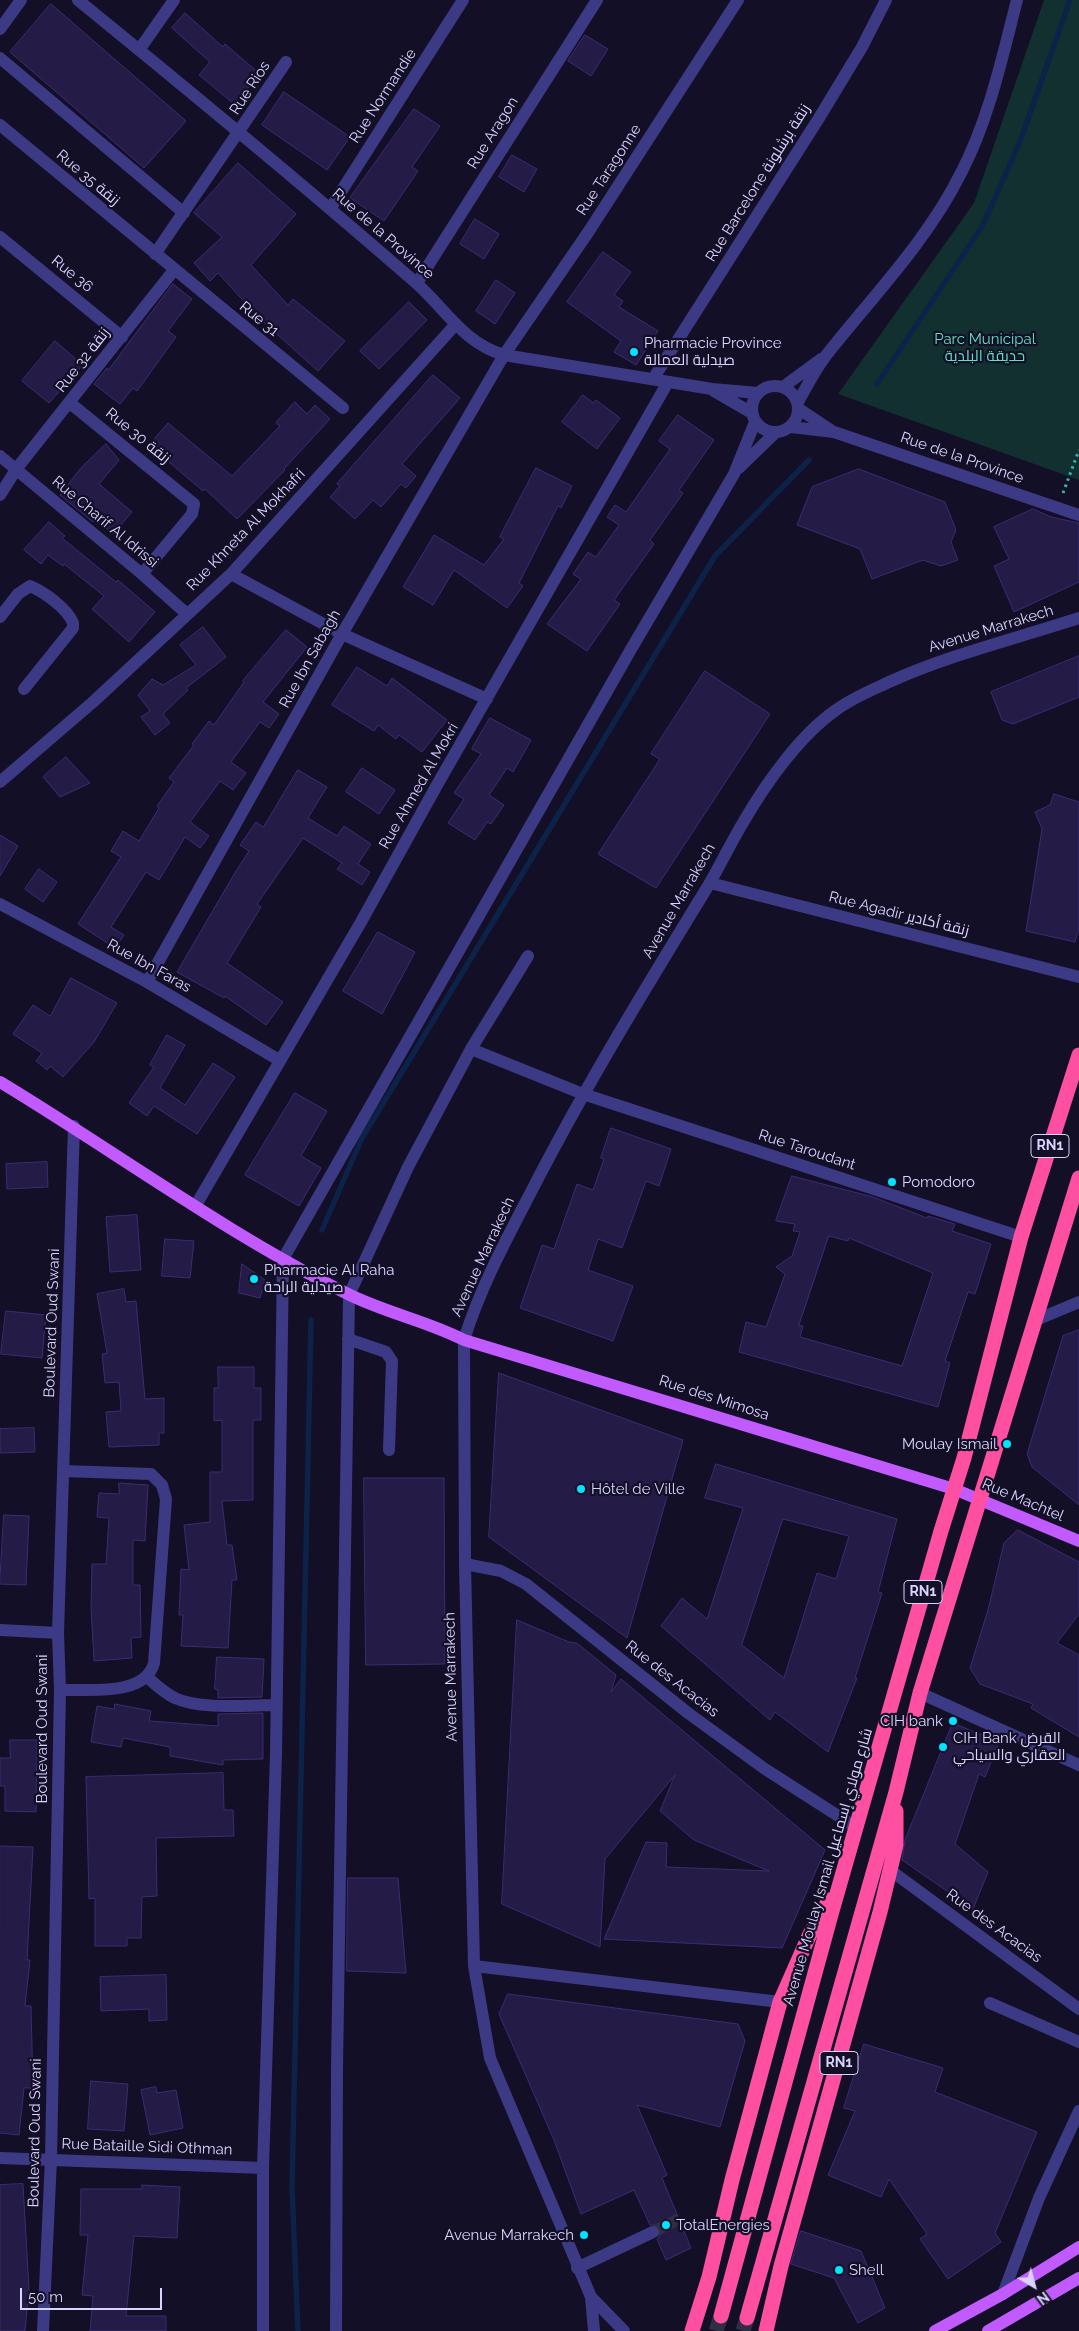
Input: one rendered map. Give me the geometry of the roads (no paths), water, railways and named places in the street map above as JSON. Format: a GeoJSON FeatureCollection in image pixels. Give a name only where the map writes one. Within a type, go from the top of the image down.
{"type":"FeatureCollection","features":[{"type":"Feature","properties":{"kind":"highway","name":"Avenue Moulay Ismail شارع مولاي إسماعيل"},"geometry":{"type":"LineString","coordinates":[[721,2316],[857,1828],[964,1458],[1021,1238],[1079,1055]]}},
{"type":"Feature","properties":{"kind":"highway","name":"RN1"},"geometry":{"type":"LineString","coordinates":[[766,2331],[781,2266],[868,1958],[890,1870],[896,1844],[896,1792],[920,1693],[1079,1178]]}},
{"type":"Feature","properties":{"kind":"highway"},"geometry":{"type":"LineString","coordinates":[[747,2318],[896,1792]]}},
{"type":"Feature","properties":{"kind":"highway","name":"RN1"},"geometry":{"type":"LineString","coordinates":[[692,2331],[709,2278],[732,2180],[780,2002],[809,1936],[844,1875]]}},
{"type":"Feature","properties":{"kind":"main road","name":"Rue des Mimosa"},"geometry":{"type":"LineString","coordinates":[[0,1082],[74,1126],[283,1259],[349,1295],[439,1327],[464,1340],[954,1489]]}},
{"type":"Feature","properties":{"kind":"main road","name":"Rue Machtel"},"geometry":{"type":"LineString","coordinates":[[954,1489],[1079,1541]]}},
{"type":"Feature","properties":{"kind":"main road"},"geometry":{"type":"LineString","coordinates":[[935,2331],[1003,2294],[1079,2247]]}},
{"type":"Feature","properties":{"kind":"main road"},"geometry":{"type":"LineString","coordinates":[[988,2331],[1079,2278]]}},
{"type":"Feature","properties":{"kind":"street"},"geometry":{"type":"LineString","coordinates":[[0,28],[21,0]]}},
{"type":"Feature","properties":{"kind":"street","name":"Rue de la Province"},"geometry":{"type":"LineString","coordinates":[[78,0],[240,132],[417,283],[455,325],[478,344],[504,355],[712,390],[758,393]]}},
{"type":"Feature","properties":{"kind":"street"},"geometry":{"type":"LineString","coordinates":[[140,50],[174,0]]}},
{"type":"Feature","properties":{"kind":"street","name":"Rue Normandie"},"geometry":{"type":"LineString","coordinates":[[330,209],[463,0]]}},
{"type":"Feature","properties":{"kind":"street","name":"Rue Aragon"},"geometry":{"type":"LineString","coordinates":[[417,283],[597,0]]}},
{"type":"Feature","properties":{"kind":"street","name":"Rue Taragonne"},"geometry":{"type":"LineString","coordinates":[[504,355],[589,231],[738,0]]}},
{"type":"Feature","properties":{"kind":"street","name":"Rue Barcelone زنقة برشلونة"},"geometry":{"type":"LineString","coordinates":[[653,380],[819,118],[862,47],[886,0]]}},
{"type":"Feature","properties":{"kind":"street"},"geometry":{"type":"LineString","coordinates":[[734,474],[775,433],[791,427],[795,422],[798,405],[827,354],[900,267],[936,216],[961,174],[980,130],[998,74],[1017,0]]}},
{"type":"Feature","properties":{"kind":"street"},"geometry":{"type":"LineString","coordinates":[[0,58],[184,213]]}},
{"type":"Feature","properties":{"kind":"street","name":"Rue Rios"},"geometry":{"type":"LineString","coordinates":[[240,132],[286,62]]}},
{"type":"Feature","properties":{"kind":"street","name":"Rue 35 زنقة"},"geometry":{"type":"LineString","coordinates":[[0,125],[155,254]]}},
{"type":"Feature","properties":{"kind":"street"},"geometry":{"type":"LineString","coordinates":[[155,254],[240,132]]}},
{"type":"Feature","properties":{"kind":"street","name":"Rue 36"},"geometry":{"type":"LineString","coordinates":[[0,238],[122,337]]}},
{"type":"Feature","properties":{"kind":"street","name":"Rue 31"},"geometry":{"type":"LineString","coordinates":[[155,254],[343,408]]}},
{"type":"Feature","properties":{"kind":"street","name":"Rue 32 زنقة"},"geometry":{"type":"LineString","coordinates":[[0,495],[17,468],[174,270]]}},
{"type":"Feature","properties":{"kind":"street","name":"Rue Khneta Al Mokhafri"},"geometry":{"type":"LineString","coordinates":[[0,782],[93,702],[231,574],[455,325]]}},
{"type":"Feature","properties":{"kind":"street"},"geometry":{"type":"LineString","coordinates":[[783,387],[827,354]]}},
{"type":"Feature","properties":{"kind":"street","name":"Rue Ibn Sabagh"},"geometry":{"type":"LineString","coordinates":[[147,982],[342,634],[504,355]]}},
{"type":"Feature","properties":{"kind":"street","name":"Rue Ahmed Al Mokri"},"geometry":{"type":"LineString","coordinates":[[196,1205],[361,922],[668,382]]}},
{"type":"Feature","properties":{"kind":"street"},"geometry":{"type":"LineString","coordinates":[[263,2331],[263,2168],[276,1705],[283,1259],[630,651],[734,474],[754,418],[754,400],[758,393],[770,386],[783,387],[794,395],[798,405]]}},
{"type":"Feature","properties":{"kind":"street","name":"Rue de la Province"},"geometry":{"type":"LineString","coordinates":[[712,390],[754,418]]}},
{"type":"Feature","properties":{"kind":"street","name":"Rue 30 زنقة"},"geometry":{"type":"LineString","coordinates":[[70,402],[194,504],[192,514],[142,574]]}},
{"type":"Feature","properties":{"kind":"street","name":"Rue de la Province"},"geometry":{"type":"LineString","coordinates":[[798,405],[834,432]]}},
{"type":"Feature","properties":{"kind":"street"},"geometry":{"type":"LineString","coordinates":[[754,418],[766,431],[775,433]]}},
{"type":"Feature","properties":{"kind":"street","name":"Rue de la Province"},"geometry":{"type":"LineString","coordinates":[[791,427],[834,432],[1079,515]]}},
{"type":"Feature","properties":{"kind":"street","name":"Rue Charif Al Idrissi"},"geometry":{"type":"LineString","coordinates":[[0,456],[17,468],[187,614]]}},
{"type":"Feature","properties":{"kind":"street"},"geometry":{"type":"LineString","coordinates":[[231,574],[342,634],[487,699]]}},
{"type":"Feature","properties":{"kind":"street"},"geometry":{"type":"LineString","coordinates":[[0,617],[15,597],[25,588],[33,587],[66,612],[73,622],[70,632],[24,689]]}},
{"type":"Feature","properties":{"kind":"street","name":"Avenue Marrakech"},"geometry":{"type":"LineString","coordinates":[[624,2331],[591,2297],[577,2268],[490,2058],[474,1966],[465,1564],[464,1340],[472,1315],[499,1256],[583,1094],[710,883],[744,820],[768,783],[802,741],[836,710],[870,691],[916,670],[981,647],[1079,618]]}},
{"type":"Feature","properties":{"kind":"street","name":"Rue Agadir زنقة أكادير"},"geometry":{"type":"LineString","coordinates":[[710,883],[1079,977]]}},
{"type":"Feature","properties":{"kind":"street","name":"Rue Ibn Faras"},"geometry":{"type":"LineString","coordinates":[[0,904],[147,982],[279,1060]]}},
{"type":"Feature","properties":{"kind":"street"},"geometry":{"type":"LineString","coordinates":[[336,2331],[337,2068],[349,1295],[408,1167],[471,1049],[528,956]]}},
{"type":"Feature","properties":{"kind":"street","name":"Rue Taroudant"},"geometry":{"type":"LineString","coordinates":[[471,1049],[583,1094],[1021,1238]]}},
{"type":"Feature","properties":{"kind":"street","name":"Boulevard Oud Swani"},"geometry":{"type":"LineString","coordinates":[[43,2331],[51,2159],[60,1690],[58,1633],[74,1126]]}},
{"type":"Feature","properties":{"kind":"street"},"geometry":{"type":"LineString","coordinates":[[1036,1320],[1079,1302]]}},
{"type":"Feature","properties":{"kind":"street"},"geometry":{"type":"LineString","coordinates":[[348,1339],[386,1352],[392,1361],[388,1450]]}},
{"type":"Feature","properties":{"kind":"street"},"geometry":{"type":"LineString","coordinates":[[60,1690],[126,1688],[147,1677],[154,1663],[165,1492],[156,1478],[143,1472],[64,1471]]}},
{"type":"Feature","properties":{"kind":"street","name":"Rue des Acacias"},"geometry":{"type":"LineString","coordinates":[[465,1564],[501,1572],[526,1584],[688,1713],[765,1769],[857,1828]]}},
{"type":"Feature","properties":{"kind":"street"},"geometry":{"type":"LineString","coordinates":[[0,1630],[58,1633]]}},
{"type":"Feature","properties":{"kind":"street"},"geometry":{"type":"LineString","coordinates":[[147,1677],[167,1694],[184,1702],[197,1704],[276,1705]]}},
{"type":"Feature","properties":{"kind":"street"},"geometry":{"type":"LineString","coordinates":[[920,1693],[1079,1765]]}},
{"type":"Feature","properties":{"kind":"street","name":"Rue des Acacias"},"geometry":{"type":"LineString","coordinates":[[890,1870],[1079,2009]]}},
{"type":"Feature","properties":{"kind":"street"},"geometry":{"type":"LineString","coordinates":[[474,1966],[780,2002]]}},
{"type":"Feature","properties":{"kind":"street"},"geometry":{"type":"LineString","coordinates":[[990,2003],[1079,2042]]}},
{"type":"Feature","properties":{"kind":"street"},"geometry":{"type":"LineString","coordinates":[[1003,2294],[1039,2198],[1079,2111]]}},
{"type":"Feature","properties":{"kind":"street","name":"Rue Bataille Sidi Othman"},"geometry":{"type":"LineString","coordinates":[[0,2158],[263,2168]]}},
{"type":"Feature","properties":{"kind":"street"},"geometry":{"type":"LineString","coordinates":[[577,2268],[653,2232]]}},
{"type":"Feature","properties":{"kind":"street","name":"Avenue Marrakech"},"geometry":{"type":"LineString","coordinates":[[591,2297],[594,2331]]}},
{"type":"Feature","properties":{"kind":"waterway"},"geometry":{"type":"LineString","coordinates":[[877,384],[983,225],[1021,139],[1070,0]]}},
{"type":"Feature","properties":{"kind":"waterway"},"geometry":{"type":"LineString","coordinates":[[322,1230],[362,1138],[715,556],[809,460]]}},
{"type":"Feature","properties":{"kind":"waterway"},"geometry":{"type":"LineString","coordinates":[[298,2331],[292,2187],[311,1320]]}},
{"type":"Feature","properties":{"kind":"tunnel"},"geometry":{"type":"LineString","coordinates":[[653,2232],[679,2219]]}},
{"type":"Feature","properties":{"kind":"tunnel"},"geometry":{"type":"LineString","coordinates":[[716,2331],[721,2316]]}},
{"type":"Feature","properties":{"kind":"tunnel"},"geometry":{"type":"LineString","coordinates":[[743,2331],[747,2318]]}},
{"type":"Feature","properties":{"kind":"place","name":"Pharmacie Province صيدلية العمالة"},"geometry":{"type":"Point","coordinates":[634,352]}},
{"type":"Feature","properties":{"kind":"place","name":"Pomodoro"},"geometry":{"type":"Point","coordinates":[892,1182]}},
{"type":"Feature","properties":{"kind":"place","name":"Pharmacie Al Raha صيدلية الراحة"},"geometry":{"type":"Point","coordinates":[254,1279]}},
{"type":"Feature","properties":{"kind":"place","name":"Moulay Ismail"},"geometry":{"type":"Point","coordinates":[1007,1444]}},
{"type":"Feature","properties":{"kind":"place","name":"Hôtel de Ville"},"geometry":{"type":"Point","coordinates":[581,1489]}},
{"type":"Feature","properties":{"kind":"place","name":"CIH bank"},"geometry":{"type":"Point","coordinates":[953,1721]}},
{"type":"Feature","properties":{"kind":"place","name":"CIH Bank القرض العقاري والسياحي"},"geometry":{"type":"Point","coordinates":[943,1747]}},
{"type":"Feature","properties":{"kind":"place","name":"TotalEnergies"},"geometry":{"type":"Point","coordinates":[666,2225]}},
{"type":"Feature","properties":{"kind":"place","name":"Avenue Marrakech"},"geometry":{"type":"Point","coordinates":[584,2235]}},
{"type":"Feature","properties":{"kind":"place","name":"Shell"},"geometry":{"type":"Point","coordinates":[839,2270]}},
{"type":"Feature","properties":{"kind":"park label","name":"Parc Municipal حديقة البلدية"},"geometry":{"type":"Point","coordinates":[985,348]}}]}
